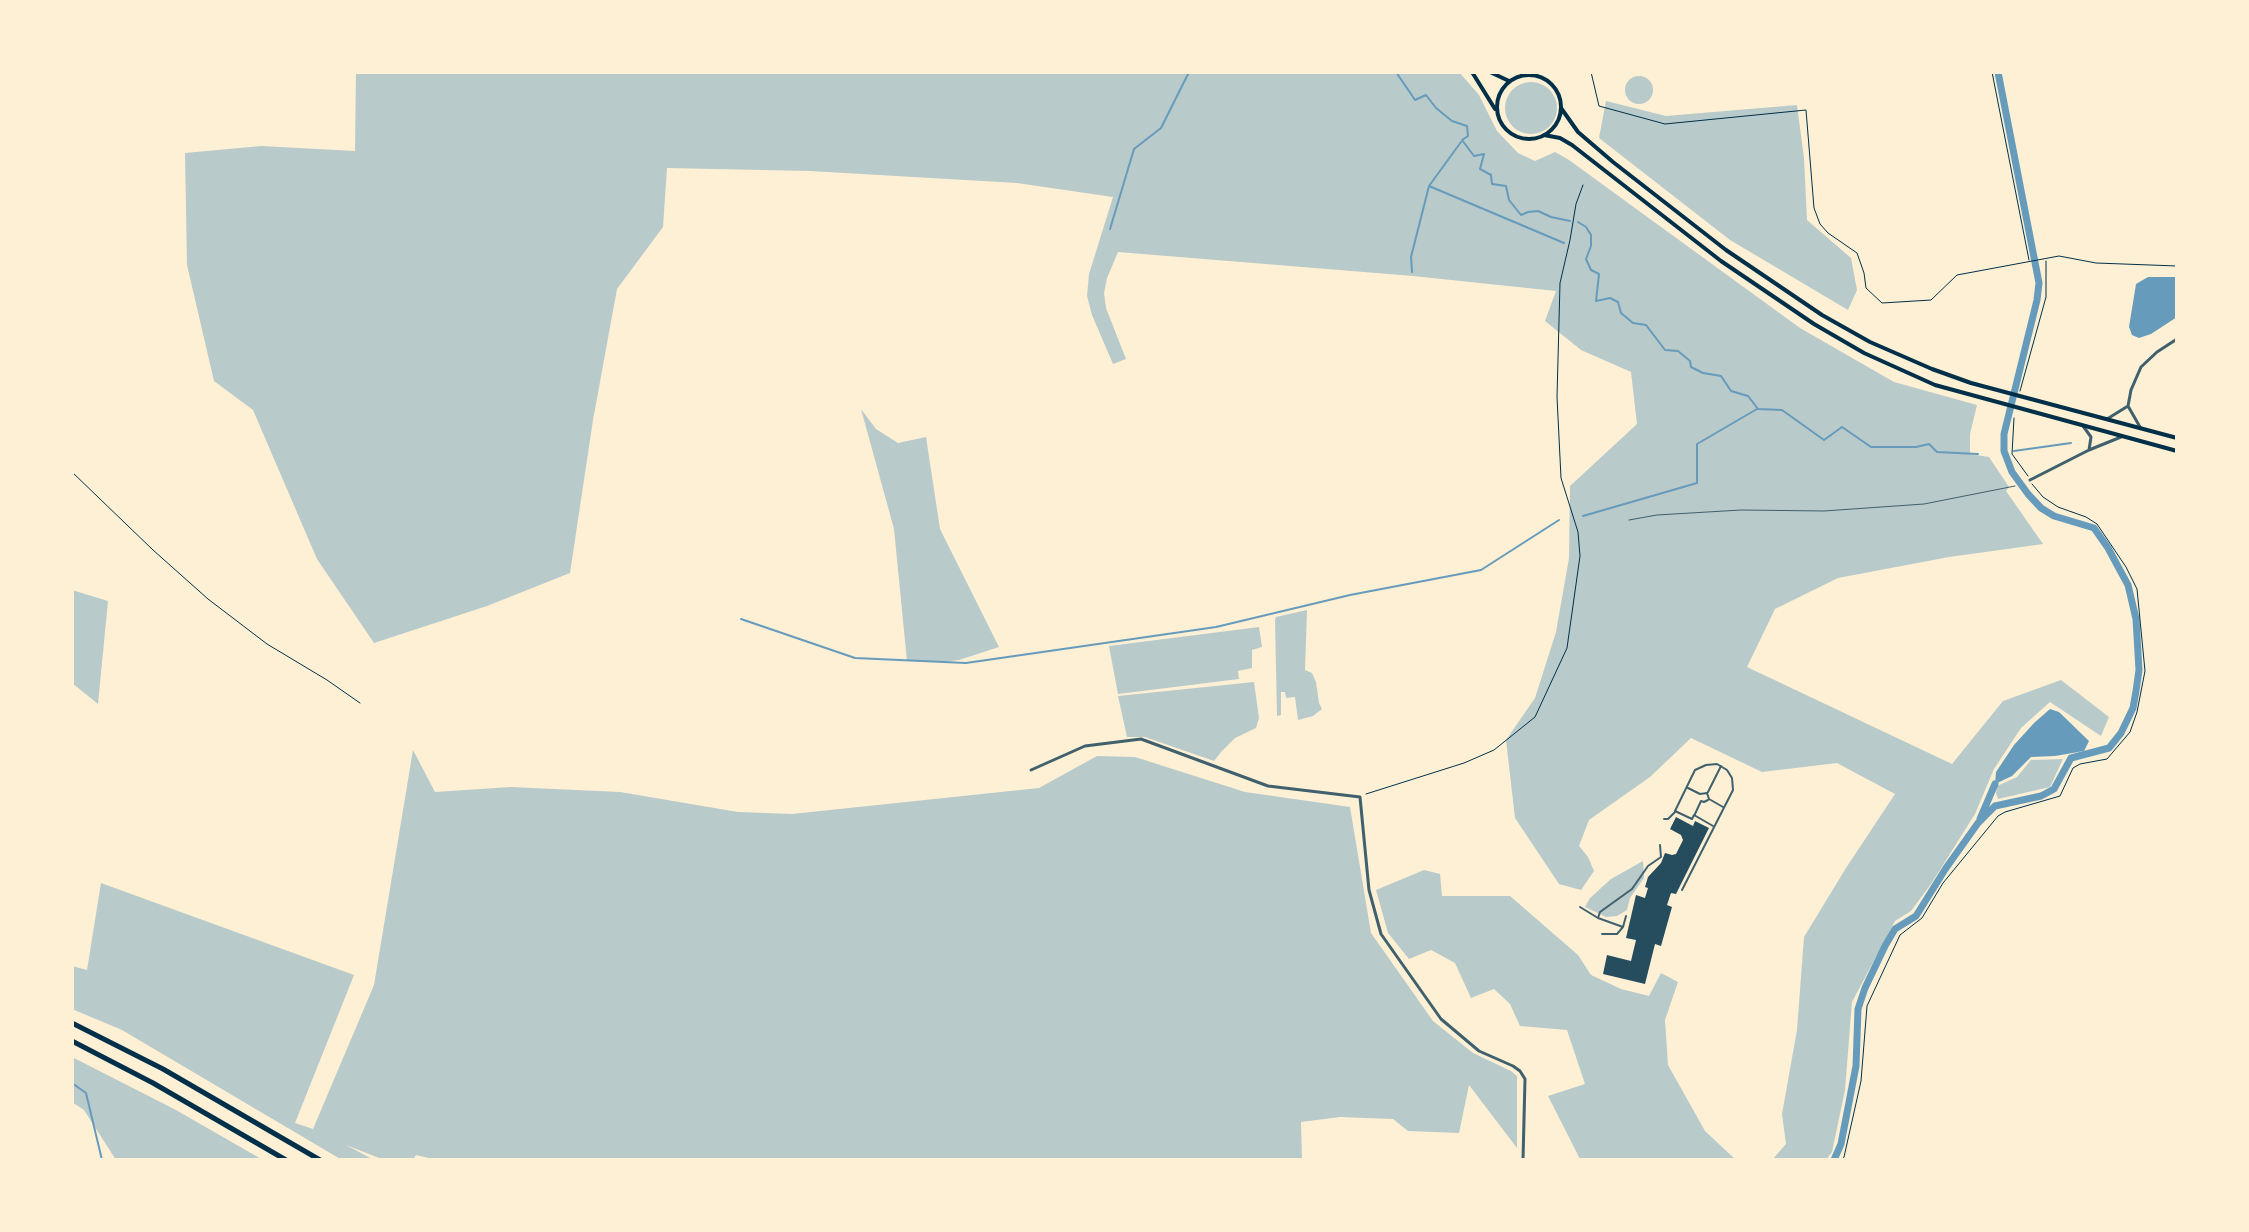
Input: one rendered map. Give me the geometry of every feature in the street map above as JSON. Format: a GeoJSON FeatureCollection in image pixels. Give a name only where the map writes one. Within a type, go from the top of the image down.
{"type":"FeatureCollection","features":[{"type":"Feature","properties":{"kind":"highway"},"geometry":{"type":"LineString","coordinates":[[72,1023],[163,1069],[320,1160]]}},
{"type":"Feature","properties":{"kind":"highway"},"geometry":{"type":"LineString","coordinates":[[72,1041],[153,1083],[286,1160]]}},
{"type":"Feature","properties":{"kind":"main road"},"geometry":{"type":"LineString","coordinates":[[1472,72],[1501,123],[1514,135],[1524,138],[1544,135],[1554,126],[1561,108]]}},
{"type":"Feature","properties":{"kind":"main road"},"geometry":{"type":"LineString","coordinates":[[1490,72],[1510,81]]}},
{"type":"Feature","properties":{"kind":"main road"},"geometry":{"type":"LineString","coordinates":[[1498,115],[1498,96],[1510,81],[1525,75],[1544,79],[1557,92],[1561,108],[1578,132],[1613,162],[1726,250],[1822,315],[1899,356],[1932,369],[2002,392],[2177,438]]}},
{"type":"Feature","properties":{"kind":"main road"},"geometry":{"type":"LineString","coordinates":[[1544,135],[1560,138],[1572,145],[1721,261],[1814,324],[1898,369],[1935,385],[1998,404],[2177,451]]}},
{"type":"Feature","properties":{"kind":"street"},"geometry":{"type":"LineString","coordinates":[[2140,428],[2128,406],[2131,390],[2141,367],[2177,339]]}},
{"type":"Feature","properties":{"kind":"street"},"geometry":{"type":"LineString","coordinates":[[2107,419],[2128,406]]}},
{"type":"Feature","properties":{"kind":"street"},"geometry":{"type":"LineString","coordinates":[[2083,426],[2091,437],[2089,450]]}},
{"type":"Feature","properties":{"kind":"street"},"geometry":{"type":"LineString","coordinates":[[2029,480],[2124,436]]}},
{"type":"Feature","properties":{"kind":"street"},"geometry":{"type":"LineString","coordinates":[[1031,770],[1085,746],[1141,739],[1268,786],[1360,797],[1369,890],[1381,934],[1441,1019],[1479,1051],[1513,1066],[1525,1079],[1523,1160]]}},
{"type":"Feature","properties":{"kind":"street"},"geometry":{"type":"LineString","coordinates":[[1664,819],[1675,811],[1695,770],[1717,764],[1727,770],[1732,778],[1733,790],[1682,890]]}},
{"type":"Feature","properties":{"kind":"street"},"geometry":{"type":"LineString","coordinates":[[1721,766],[1707,793],[1709,799],[1724,807]]}},
{"type":"Feature","properties":{"kind":"street"},"geometry":{"type":"LineString","coordinates":[[1688,788],[1700,794],[1707,793]]}},
{"type":"Feature","properties":{"kind":"street"},"geometry":{"type":"LineString","coordinates":[[1695,814],[1701,801],[1700,794]]}},
{"type":"Feature","properties":{"kind":"street"},"geometry":{"type":"LineString","coordinates":[[1701,801],[1709,799]]}},
{"type":"Feature","properties":{"kind":"street"},"geometry":{"type":"LineString","coordinates":[[1675,811],[1692,819],[1694,815],[1713,826]]}},
{"type":"Feature","properties":{"kind":"street"},"geometry":{"type":"LineString","coordinates":[[1598,918],[1600,912],[1632,889],[1648,866],[1661,857],[1660,845]]}},
{"type":"Feature","properties":{"kind":"street"},"geometry":{"type":"LineString","coordinates":[[1580,907],[1623,927]]}},
{"type":"Feature","properties":{"kind":"street"},"geometry":{"type":"LineString","coordinates":[[1602,934],[1617,934],[1626,916]]}},
{"type":"Feature","properties":{"kind":"lane"},"geometry":{"type":"LineString","coordinates":[[1629,520],[1657,515],[1741,510],[1824,511],[1924,504],[2015,486]]}},
{"type":"Feature","properties":{"kind":"path"},"geometry":{"type":"LineString","coordinates":[[1591,72],[1599,106],[1665,124],[1806,110],[1814,208],[1820,224],[1857,253],[1866,288],[1882,303],[1931,300],[1957,275],[2046,259],[2065,257],[2106,264],[2177,266]]}},
{"type":"Feature","properties":{"kind":"path"},"geometry":{"type":"LineString","coordinates":[[1992,72],[2030,263]]}},
{"type":"Feature","properties":{"kind":"path"},"geometry":{"type":"LineString","coordinates":[[1360,797],[1494,750],[1535,717],[1567,648],[1580,556],[1578,532],[1561,478],[1557,397],[1560,283],[1576,204],[1583,185]]}},
{"type":"Feature","properties":{"kind":"path"},"geometry":{"type":"LineString","coordinates":[[2020,391],[2046,297],[2046,259]]}},
{"type":"Feature","properties":{"kind":"path"},"geometry":{"type":"LineString","coordinates":[[1842,1160],[1861,1081],[1867,1006],[1900,935],[1922,918],[1943,883],[1998,816],[2060,796],[2073,768],[2107,759],[2130,732],[2137,712],[2145,671],[2137,589],[2097,524],[2058,507],[2043,497],[2029,480],[2012,454],[2014,418]]}},
{"type":"Feature","properties":{"kind":"path"},"geometry":{"type":"LineString","coordinates":[[72,472],[208,599],[267,644],[360,703]]}},
{"type":"Feature","properties":{"kind":"shaded area"},"geometry":{"type":"Polygon","coordinates":[[[356,72],[1459,72],[1479,95],[1497,131],[1518,153],[1535,161],[1555,152],[1569,160],[1800,328],[1894,382],[1977,405],[1970,434],[1970,454],[1989,457],[2009,487],[2006,491],[2043,544],[1949,557],[1838,578],[1775,609],[1747,667],[1952,764],[2003,701],[2061,680],[2109,717],[2101,736],[2050,702],[2021,728],[1994,769],[1975,814],[1911,911],[1895,921],[1852,1002],[1845,1090],[1832,1152],[1826,1160],[1772,1160],[1786,1144],[1782,1114],[1797,1030],[1804,937],[1895,794],[1837,763],[1762,772],[1691,738],[1650,777],[1589,820],[1579,846],[1594,871],[1581,890],[1559,884],[1515,818],[1506,740],[1535,698],[1556,632],[1569,558],[1570,486],[1637,424],[1631,372],[1581,350],[1545,321],[1556,291],[1118,252],[1104,293],[1106,308],[1126,359],[1113,364],[1087,296],[1089,274],[1113,197],[1017,183],[810,171],[667,168],[663,227],[617,289],[570,573],[487,606],[374,643],[317,559],[253,410],[214,381],[187,265],[185,153],[261,146],[355,151],[356,72]]]}},
{"type":"Feature","properties":{"kind":"shaded area"},"geometry":{"type":"Polygon","coordinates":[[[1639,76],[1649,80],[1653,90],[1649,100],[1639,104],[1629,100],[1625,90],[1629,80],[1639,76]]]}},
{"type":"Feature","properties":{"kind":"shaded area"},"geometry":{"type":"Polygon","coordinates":[[[1531,82],[1549,90],[1557,108],[1549,126],[1531,134],[1513,126],[1505,108],[1513,90],[1531,82]]]}},
{"type":"Feature","properties":{"kind":"shaded area"},"geometry":{"type":"Polygon","coordinates":[[[1606,101],[1666,116],[1797,105],[1807,220],[1851,258],[1857,290],[1848,310],[1730,240],[1599,138],[1606,101]]]}},
{"type":"Feature","properties":{"kind":"shaded area"},"geometry":{"type":"Polygon","coordinates":[[[861,409],[876,429],[898,443],[926,437],[940,529],[999,647],[959,660],[907,661],[894,529],[861,409]]]}},
{"type":"Feature","properties":{"kind":"shaded area"},"geometry":{"type":"Polygon","coordinates":[[[72,590],[108,601],[98,704],[72,683],[72,590]]]}},
{"type":"Feature","properties":{"kind":"shaded area"},"geometry":{"type":"Polygon","coordinates":[[[1307,610],[1305,670],[1312,673],[1316,682],[1322,709],[1313,716],[1298,720],[1295,697],[1286,698],[1285,692],[1281,692],[1281,715],[1277,716],[1275,620],[1276,617],[1307,610]]]}},
{"type":"Feature","properties":{"kind":"shaded area"},"geometry":{"type":"Polygon","coordinates":[[[1259,627],[1262,647],[1252,650],[1252,668],[1238,671],[1239,679],[1118,694],[1109,646],[1259,627]]]}},
{"type":"Feature","properties":{"kind":"shaded area"},"geometry":{"type":"Polygon","coordinates":[[[1254,682],[1259,718],[1256,728],[1235,738],[1214,761],[1145,737],[1127,737],[1118,696],[1254,682]]]}},
{"type":"Feature","properties":{"kind":"shaded area"},"geometry":{"type":"Polygon","coordinates":[[[413,750],[435,792],[511,787],[620,792],[738,812],[792,814],[1039,788],[1097,756],[1135,757],[1245,792],[1350,807],[1371,933],[1433,1021],[1473,1053],[1517,1076],[1517,1148],[1469,1085],[1459,1133],[1408,1131],[1393,1119],[1340,1117],[1301,1122],[1302,1160],[437,1160],[416,1155],[413,1160],[384,1160],[346,1145],[374,1160],[342,1160],[122,1030],[72,1009],[72,966],[87,970],[101,883],[354,975],[295,1123],[313,1129],[374,985],[413,750]]]}},
{"type":"Feature","properties":{"kind":"shaded area"},"geometry":{"type":"Polygon","coordinates":[[[2063,759],[2050,787],[1998,799],[1997,786],[2017,777],[2031,760],[2063,759]]]}},
{"type":"Feature","properties":{"kind":"shaded area"},"geometry":{"type":"Polygon","coordinates":[[[1643,861],[1644,878],[1630,898],[1627,910],[1617,916],[1606,917],[1585,907],[1590,898],[1611,879],[1643,861]]]}},
{"type":"Feature","properties":{"kind":"shaded area"},"geometry":{"type":"Polygon","coordinates":[[[1424,870],[1440,874],[1442,896],[1510,896],[1578,955],[1591,975],[1621,989],[1649,996],[1661,973],[1678,982],[1665,1020],[1668,1065],[1705,1131],[1736,1160],[1580,1159],[1548,1096],[1585,1084],[1567,1030],[1520,1026],[1510,1004],[1494,989],[1471,998],[1455,963],[1431,950],[1409,959],[1388,933],[1376,890],[1424,870]]]}},
{"type":"Feature","properties":{"kind":"shaded area"},"geometry":{"type":"Polygon","coordinates":[[[72,1057],[176,1110],[263,1160],[116,1160],[84,1110],[72,1102],[72,1057]]]}},
{"type":"Feature","properties":{"kind":"water"},"geometry":{"type":"Polygon","coordinates":[[[2148,277],[2177,277],[2177,317],[2139,338],[2132,335],[2129,327],[2136,284],[2148,277]]]}},
{"type":"Feature","properties":{"kind":"water"},"geometry":{"type":"Polygon","coordinates":[[[2050,709],[2059,712],[2089,741],[2084,751],[2031,757],[2012,776],[1995,784],[1996,772],[2014,745],[2050,709]]]}},
{"type":"Feature","properties":{"kind":"building"},"geometry":{"type":"Polygon","coordinates":[[[1676,817],[1693,826],[1695,821],[1709,828],[1676,894],[1671,893],[1667,905],[1672,907],[1661,946],[1655,944],[1645,984],[1603,974],[1607,955],[1631,961],[1636,940],[1626,938],[1636,895],[1645,898],[1648,877],[1661,863],[1665,853],[1676,854],[1683,840],[1681,835],[1670,829],[1676,817]]]}},
{"type":"Feature","properties":{"kind":"waterway"},"geometry":{"type":"LineString","coordinates":[[1110,229],[1134,149],[1161,128],[1189,72]]}},
{"type":"Feature","properties":{"kind":"waterway"},"geometry":{"type":"LineString","coordinates":[[1396,72],[1415,100],[1426,95],[1452,121],[1467,126],[1468,136],[1462,140],[1474,156],[1484,154],[1480,169],[1491,175],[1492,184],[1506,186],[1509,200],[1521,215],[1538,211],[1570,221]]}},
{"type":"Feature","properties":{"kind":"waterway"},"geometry":{"type":"LineString","coordinates":[[1834,1160],[1841,1144],[1856,1066],[1858,1009],[1865,988],[1895,929],[1916,916],[1978,823],[1995,806],[2041,796],[2054,789],[2071,758],[2109,748],[2121,733],[2133,708],[2136,691],[2139,670],[2136,619],[2128,585],[2108,548],[2094,528],[2054,516],[2041,508],[2012,472],[2004,451],[2004,434],[2039,283],[1998,72]]}},
{"type":"Feature","properties":{"kind":"waterway"},"geometry":{"type":"LineString","coordinates":[[1412,272],[1411,257],[1429,186],[1461,142]]}},
{"type":"Feature","properties":{"kind":"waterway"},"geometry":{"type":"LineString","coordinates":[[1429,186],[1564,243]]}},
{"type":"Feature","properties":{"kind":"waterway"},"geometry":{"type":"LineString","coordinates":[[1578,222],[1591,235],[1586,259],[1591,270],[1599,274],[1596,301],[1610,298],[1618,302],[1621,313],[1633,323],[1646,325],[1665,350],[1678,351],[1690,361],[1691,367],[1703,373],[1721,376],[1731,391],[1748,396],[1758,409],[1782,410],[1824,440],[1842,427],[1871,447],[1929,444],[1937,452],[1978,454]]}},
{"type":"Feature","properties":{"kind":"waterway"},"geometry":{"type":"LineString","coordinates":[[1583,516],[1697,483],[1697,444],[1757,409]]}},
{"type":"Feature","properties":{"kind":"waterway"},"geometry":{"type":"LineString","coordinates":[[2014,451],[2071,443]]}},
{"type":"Feature","properties":{"kind":"waterway"},"geometry":{"type":"LineString","coordinates":[[741,619],[855,658],[966,663],[1216,627],[1350,595],[1481,570],[1559,520]]}},
{"type":"Feature","properties":{"kind":"waterway"},"geometry":{"type":"LineString","coordinates":[[1980,819],[1995,784]]}},
{"type":"Feature","properties":{"kind":"waterway"},"geometry":{"type":"LineString","coordinates":[[72,1083],[86,1093],[102,1160]]}}]}
